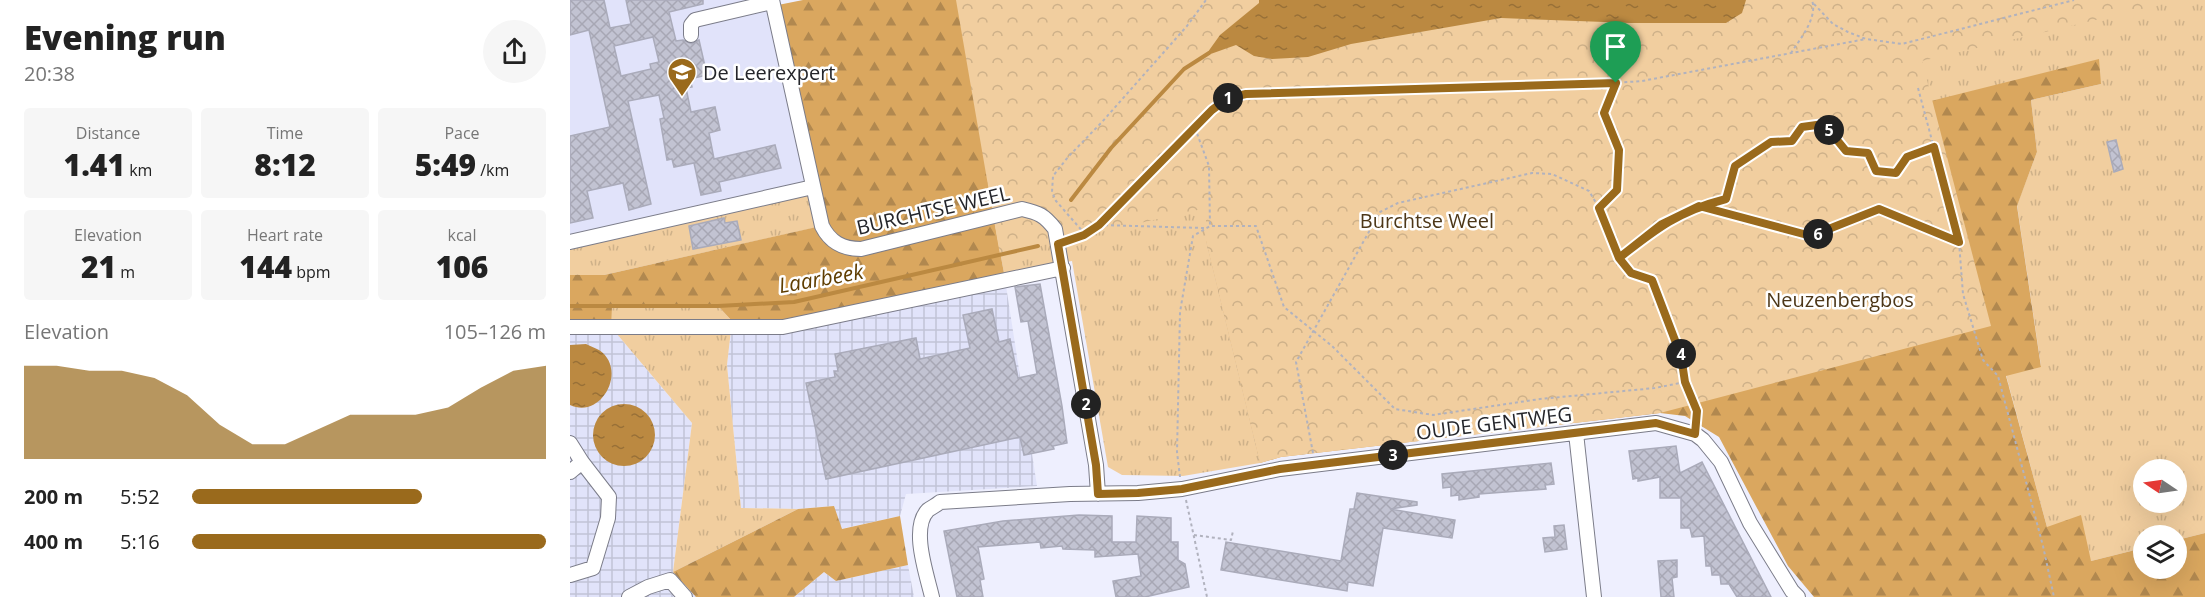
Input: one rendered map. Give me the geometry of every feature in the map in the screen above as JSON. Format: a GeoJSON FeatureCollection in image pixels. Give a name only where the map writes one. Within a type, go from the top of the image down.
{"type":"FeatureCollection","features":[{"type":"Feature","properties":{"kind":"street"},"geometry":{"type":"LineString","coordinates":[[691,35],[695,20],[772,1]]}},
{"type":"Feature","properties":{"kind":"street","name":"BURCHTSE WEEL"},"geometry":{"type":"LineString","coordinates":[[772,1],[822,226],[827,237],[851,249],[861,249],[993,214],[1022,209],[1037,212],[1046,217],[1055,229],[1096,465],[1098,494]]}},
{"type":"Feature","properties":{"kind":"street"},"geometry":{"type":"LineString","coordinates":[[570,242],[813,187]]}},
{"type":"Feature","properties":{"kind":"street"},"geometry":{"type":"LineString","coordinates":[[570,327],[783,327],[1063,268]]}},
{"type":"Feature","properties":{"kind":"street","name":"OUDE GENTWEG"},"geometry":{"type":"LineString","coordinates":[[932,597],[919,538],[920,525],[927,511],[940,502],[1182,489],[1280,469],[1656,423],[1695,434]]}},
{"type":"Feature","properties":{"kind":"street"},"geometry":{"type":"LineString","coordinates":[[1576,433],[1594,597]]}},
{"type":"Feature","properties":{"kind":"street"},"geometry":{"type":"LineString","coordinates":[[1695,434],[1721,462],[1750,523],[1798,597]]}},
{"type":"Feature","properties":{"kind":"street"},"geometry":{"type":"LineString","coordinates":[[570,443],[609,496],[608,518],[593,568],[570,575]]}},
{"type":"Feature","properties":{"kind":"street"},"geometry":{"type":"LineString","coordinates":[[570,472],[582,462]]}},
{"type":"Feature","properties":{"kind":"street"},"geometry":{"type":"LineString","coordinates":[[629,597],[648,587],[670,580],[685,597]]}},
{"type":"Feature","properties":{"kind":"path"},"geometry":{"type":"LineString","coordinates":[[1085,234],[1056,201],[1052,192],[1053,176],[1187,26],[1206,0]]}},
{"type":"Feature","properties":{"kind":"path"},"geometry":{"type":"LineString","coordinates":[[1813,2],[1833,24],[1866,39],[1902,44],[2074,0]]}},
{"type":"Feature","properties":{"kind":"path"},"geometry":{"type":"LineString","coordinates":[[1791,53],[1808,27],[1813,2]]}},
{"type":"Feature","properties":{"kind":"path"},"geometry":{"type":"LineString","coordinates":[[1058,244],[1085,234],[1099,225],[1228,98],[1246,94],[1642,81],[1866,39]]}},
{"type":"Feature","properties":{"kind":"path"},"geometry":{"type":"LineString","coordinates":[[1599,208],[1617,190],[1619,150],[1604,113],[1616,83]]}},
{"type":"Feature","properties":{"kind":"path"},"geometry":{"type":"LineString","coordinates":[[1918,88],[1959,242],[1963,294],[1983,360],[1998,376],[2043,546],[2054,597]]}},
{"type":"Feature","properties":{"kind":"path"},"geometry":{"type":"LineString","coordinates":[[1619,258],[1662,224],[1699,206],[1726,199],[1735,166],[1771,142],[1792,141],[1802,127],[1824,124],[1846,151],[1868,153],[1876,171],[1896,173],[1907,157],[1934,147]]}},
{"type":"Feature","properties":{"kind":"path"},"geometry":{"type":"LineString","coordinates":[[1195,128],[1209,166],[1210,226]]}},
{"type":"Feature","properties":{"kind":"path"},"geometry":{"type":"LineString","coordinates":[[1315,465],[1296,362],[1380,212],[1398,203],[1532,173],[1552,174],[1589,191],[1599,208],[1619,258],[1631,273],[1652,280],[1681,356],[1685,382],[1697,411],[1695,434]]}},
{"type":"Feature","properties":{"kind":"path"},"geometry":{"type":"LineString","coordinates":[[1699,206],[1811,236],[1879,209],[1959,242]]}},
{"type":"Feature","properties":{"kind":"path"},"geometry":{"type":"LineString","coordinates":[[1099,225],[1205,228]]}},
{"type":"Feature","properties":{"kind":"path"},"geometry":{"type":"LineString","coordinates":[[1207,597],[1182,489],[1177,452],[1180,312],[1193,236],[1205,228],[1210,226],[1256,226],[1284,307],[1332,346],[1395,409],[1433,415],[1540,399],[1655,388],[1685,382]]}},
{"type":"Feature","properties":{"kind":"path"},"geometry":{"type":"LineString","coordinates":[[1194,535],[1231,540],[1233,531]]}},
{"type":"Feature","properties":{"kind":"shaded area","name":"De Leerexpert"},"geometry":{"type":"Polygon","coordinates":[[[570,0],[772,0],[822,226],[570,275],[570,0]]]}},
{"type":"Feature","properties":{"kind":"shaded area"},"geometry":{"type":"Polygon","coordinates":[[[1004,273],[1037,486],[906,494],[900,516],[841,529],[833,506],[798,509],[741,508],[727,365],[732,321],[784,321],[1004,273]]]}},
{"type":"Feature","properties":{"kind":"shaded area"},"geometry":{"type":"Polygon","coordinates":[[[570,327],[611,327],[692,423],[673,572],[696,597],[570,597],[570,327]]]}},
{"type":"Feature","properties":{"kind":"shaded area"},"geometry":{"type":"Polygon","coordinates":[[[908,565],[914,597],[794,597],[824,572],[836,581],[908,565]]]}},
{"type":"Feature","properties":{"kind":"green space"},"geometry":{"type":"Polygon","coordinates":[[[803,0],[1190,0],[993,214],[1004,273],[784,321],[732,321],[718,306],[612,306],[611,327],[570,327],[570,275],[604,275],[821,226],[773,6],[803,0]]]}},
{"type":"Feature","properties":{"kind":"green space","name":"Burchtse Weel"},"geometry":{"type":"Polygon","coordinates":[[[956,0],[2180,0],[1922,61],[1991,326],[1660,413],[1281,457],[1260,463],[1206,241],[1206,208],[1000,255],[956,0]]]}},
{"type":"Feature","properties":{"kind":"green space"},"geometry":{"type":"Polygon","coordinates":[[[1746,0],[2205,0],[2205,533],[2187,538],[2187,525],[2133,525],[2133,550],[2091,561],[2047,527],[2006,375],[2041,366],[2017,205],[2037,152],[2031,100],[2101,84],[1927,102],[1206,241],[1260,463],[1183,476],[1122,475],[1108,467],[1072,261],[1004,273],[993,214],[1746,0]]]}},
{"type":"Feature","properties":{"kind":"green space","name":"Neuzenbergbos"},"geometry":{"type":"Polygon","coordinates":[[[2099,59],[2101,84],[2031,100],[2037,152],[2017,206],[2041,367],[2006,376],[2047,527],[2081,515],[2091,561],[2133,550],[2133,579],[2187,579],[2187,538],[2205,533],[2205,597],[1814,597],[1788,566],[1719,437],[1685,416],[1660,413],[1281,457],[1260,463],[1206,241],[1299,193],[1927,102],[2099,59]]]}},
{"type":"Feature","properties":{"kind":"green space"},"geometry":{"type":"Polygon","coordinates":[[[813,187],[822,226],[604,275],[570,275],[570,242],[813,187]]]}},
{"type":"Feature","properties":{"kind":"green space"},"geometry":{"type":"Polygon","coordinates":[[[611,306],[718,306],[732,321],[727,365],[741,508],[798,509],[673,572],[692,423],[611,327],[611,306]]]}},
{"type":"Feature","properties":{"kind":"green space"},"geometry":{"type":"Polygon","coordinates":[[[834,506],[842,529],[900,516],[908,565],[836,581],[824,572],[794,597],[696,597],[673,572],[798,509],[834,506]]]}},
{"type":"Feature","properties":{"kind":"water"},"geometry":{"type":"Polygon","coordinates":[[[1259,0],[1746,0],[1742,13],[1726,23],[1631,23],[1501,18],[1351,44],[1308,57],[1272,59],[1254,56],[1236,45],[1205,56],[1220,35],[1259,3],[1259,0]]]}},
{"type":"Feature","properties":{"kind":"water"},"geometry":{"type":"Polygon","coordinates":[[[586,344],[599,350],[607,358],[611,369],[611,380],[601,399],[582,408],[570,405],[570,345],[586,344]]]}},
{"type":"Feature","properties":{"kind":"water"},"geometry":{"type":"Polygon","coordinates":[[[618,404],[630,404],[646,413],[653,423],[655,435],[653,447],[646,457],[630,466],[618,466],[607,461],[598,452],[593,441],[593,429],[598,418],[607,409],[618,404]]]}},
{"type":"Feature","properties":{"kind":"building"},"geometry":{"type":"Polygon","coordinates":[[[570,0],[604,0],[610,28],[631,24],[626,0],[703,0],[703,4],[669,12],[676,41],[683,40],[692,44],[699,40],[707,75],[690,79],[692,87],[686,88],[691,112],[715,107],[720,130],[709,133],[714,159],[775,145],[781,168],[719,182],[721,191],[701,195],[694,163],[674,167],[672,159],[667,160],[660,119],[664,118],[659,95],[628,101],[651,204],[629,210],[623,183],[587,191],[593,218],[570,223],[570,136],[610,127],[589,30],[570,35],[570,0]],[[653,37],[614,46],[621,76],[651,69],[650,64],[659,62],[653,37]]]}},
{"type":"Feature","properties":{"kind":"building"},"geometry":{"type":"Polygon","coordinates":[[[2116,140],[2123,169],[2114,172],[2107,142],[2116,140]]]}},
{"type":"Feature","properties":{"kind":"building"},"geometry":{"type":"Polygon","coordinates":[[[724,218],[725,223],[737,221],[741,240],[693,249],[689,226],[724,218]]]}},
{"type":"Feature","properties":{"kind":"building"},"geometry":{"type":"Polygon","coordinates":[[[1040,284],[1067,443],[1053,446],[1054,449],[1024,455],[1020,437],[826,479],[806,383],[835,377],[834,371],[838,371],[835,354],[916,338],[920,359],[970,348],[963,315],[992,309],[999,342],[1010,339],[1018,378],[1037,374],[1028,321],[1021,322],[1015,287],[1040,284]]]}},
{"type":"Feature","properties":{"kind":"building"},"geometry":{"type":"Polygon","coordinates":[[[1676,446],[1680,473],[1702,462],[1771,597],[1737,597],[1729,584],[1721,584],[1720,575],[1712,575],[1711,566],[1706,566],[1704,536],[1692,537],[1690,528],[1681,528],[1681,498],[1660,498],[1660,477],[1638,481],[1638,478],[1633,479],[1629,451],[1676,446]]]}},
{"type":"Feature","properties":{"kind":"building"},"geometry":{"type":"Polygon","coordinates":[[[1551,463],[1554,484],[1545,485],[1546,489],[1479,494],[1479,497],[1459,500],[1459,495],[1451,496],[1451,487],[1443,488],[1442,474],[1551,463]]]}},
{"type":"Feature","properties":{"kind":"building"},"geometry":{"type":"Polygon","coordinates":[[[1357,493],[1417,502],[1417,505],[1390,509],[1455,520],[1452,538],[1383,528],[1373,586],[1348,582],[1347,591],[1221,570],[1226,542],[1341,561],[1350,509],[1354,509],[1357,493]]]}},
{"type":"Feature","properties":{"kind":"building"},"geometry":{"type":"Polygon","coordinates":[[[1079,515],[1112,516],[1112,542],[1136,542],[1137,516],[1171,518],[1171,542],[1178,542],[1178,560],[1185,564],[1189,587],[1145,597],[1116,597],[1113,581],[1141,576],[1138,554],[1095,557],[1095,550],[1063,549],[1062,546],[1041,548],[1040,542],[978,547],[984,579],[980,580],[983,597],[957,597],[944,531],[1003,521],[1079,515]]]}},
{"type":"Feature","properties":{"kind":"building"},"geometry":{"type":"Polygon","coordinates":[[[1564,525],[1567,549],[1545,552],[1543,538],[1555,537],[1554,526],[1564,525]]]}},
{"type":"Feature","properties":{"kind":"building"},"geometry":{"type":"Polygon","coordinates":[[[1677,560],[1677,577],[1672,578],[1674,597],[1661,597],[1658,561],[1677,560]]]}},
{"type":"Feature","properties":{"kind":"waterway","name":"Laarbeek"},"geometry":{"type":"LineString","coordinates":[[1071,200],[1111,148],[1184,69],[1209,53]]}},
{"type":"Feature","properties":{"kind":"waterway","name":"Laarbeek"},"geometry":{"type":"LineString","coordinates":[[570,306],[718,306],[794,302],[1038,246]]}},
{"type":"Feature","properties":{"kind":"place","name":"De Leerexpert"},"geometry":{"type":"Point","coordinates":[682,98]}},
{"type":"Feature","properties":{"kind":"route"},"geometry":{"type":"LineString","coordinates":[[1616,83],[1246,94],[1228,98],[1212,110],[1099,225],[1084,235],[1058,244],[1096,465],[1098,494],[1182,489],[1280,469],[1656,423],[1695,434],[1697,411],[1685,382],[1681,356],[1652,280],[1631,273],[1619,258],[1662,224],[1699,206],[1726,199],[1735,166],[1771,142],[1792,141],[1802,127],[1824,124],[1846,151],[1868,153],[1876,171],[1896,173],[1907,157],[1934,147],[1959,242],[1879,209],[1811,236],[1699,206],[1662,224],[1619,258],[1599,208],[1617,190],[1619,150],[1604,113],[1616,83]]}}]}
